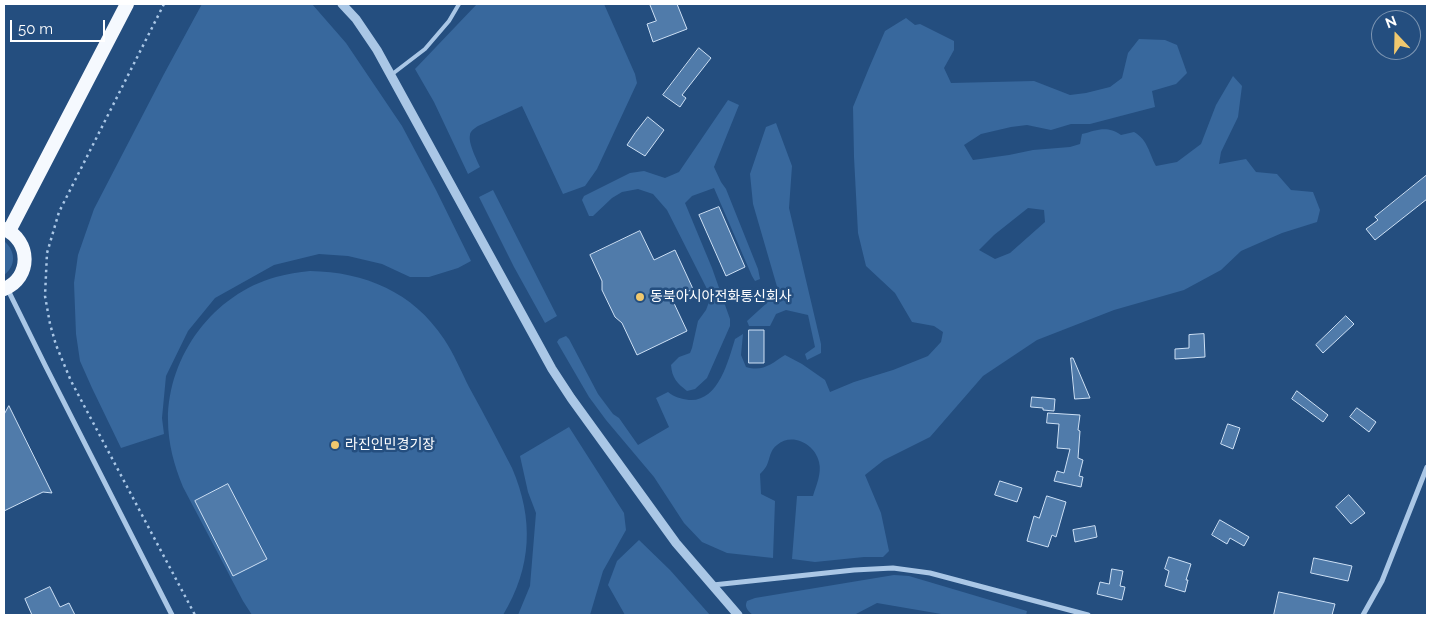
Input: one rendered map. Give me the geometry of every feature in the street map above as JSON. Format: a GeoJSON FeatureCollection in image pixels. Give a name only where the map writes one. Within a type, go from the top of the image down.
{"type":"FeatureCollection","features":[{"type":"Feature","properties":{"kind":"highway"},"geometry":{"type":"LineString","coordinates":[[6,288],[14,284],[19,278],[25,264],[25,256],[20,242],[6,230],[128,4]]}},
{"type":"Feature","properties":{"kind":"street"},"geometry":{"type":"LineString","coordinates":[[342,4],[356,19],[377,50],[552,369],[676,542],[738,615]]}},
{"type":"Feature","properties":{"kind":"street"},"geometry":{"type":"LineString","coordinates":[[6,288],[172,615]]}},
{"type":"Feature","properties":{"kind":"street"},"geometry":{"type":"LineString","coordinates":[[1363,615],[1382,581],[1427,467]]}},
{"type":"Feature","properties":{"kind":"street"},"geometry":{"type":"LineString","coordinates":[[712,585],[854,570],[893,568],[930,573],[1088,615]]}},
{"type":"Feature","properties":{"kind":"lane"},"geometry":{"type":"LineString","coordinates":[[391,75],[425,49],[449,21],[459,4]]}},
{"type":"Feature","properties":{"kind":"path"},"geometry":{"type":"LineString","coordinates":[[164,4],[59,212],[47,253],[45,296],[56,345],[71,381],[195,615]]}},
{"type":"Feature","properties":{"kind":"shaded area"},"geometry":{"type":"Polygon","coordinates":[[[202,4],[312,4],[346,43],[402,126],[471,261],[458,268],[429,277],[410,277],[382,264],[348,256],[319,254],[274,265],[215,298],[188,331],[166,376],[162,418],[164,434],[121,448],[80,361],[76,334],[74,283],[78,255],[94,209],[202,4]]]}},
{"type":"Feature","properties":{"kind":"shaded area"},"geometry":{"type":"Polygon","coordinates":[[[477,4],[604,4],[635,74],[637,83],[597,169],[585,186],[563,194],[522,106],[478,126],[472,131],[470,142],[480,167],[468,174],[434,102],[415,69],[477,4]]]}},
{"type":"Feature","properties":{"kind":"shaded area"},"geometry":{"type":"Polygon","coordinates":[[[906,18],[915,25],[920,24],[954,41],[954,50],[944,68],[951,83],[1034,81],[1070,95],[1110,87],[1122,78],[1128,53],[1139,39],[1165,40],[1177,45],[1187,73],[1176,84],[1152,91],[1155,107],[1090,124],[1071,124],[1051,130],[1027,125],[1011,127],[981,134],[964,145],[973,160],[1033,150],[1070,147],[1080,144],[1082,134],[1106,129],[1121,135],[1134,132],[1139,135],[1156,166],[1177,162],[1201,144],[1216,105],[1233,76],[1242,86],[1238,117],[1221,152],[1219,164],[1246,159],[1256,172],[1277,174],[1291,190],[1313,192],[1320,210],[1317,222],[1282,233],[1241,251],[1221,270],[1184,290],[1114,310],[1037,340],[983,376],[930,437],[884,460],[865,475],[881,513],[889,551],[883,557],[815,562],[792,559],[797,496],[813,496],[820,471],[817,456],[813,450],[808,445],[796,440],[783,441],[775,447],[767,465],[760,474],[761,494],[775,501],[773,558],[727,553],[702,542],[684,523],[654,477],[589,397],[557,342],[566,336],[569,339],[598,394],[613,414],[619,418],[638,445],[669,427],[656,398],[668,392],[678,398],[689,400],[699,399],[707,395],[714,388],[725,369],[735,339],[743,334],[741,355],[746,367],[762,368],[785,355],[825,380],[830,392],[928,356],[941,342],[943,332],[934,326],[912,322],[895,293],[866,266],[858,233],[853,107],[885,31],[906,18]],[[1028,208],[994,235],[979,250],[995,259],[1010,253],[1045,222],[1044,210],[1028,208]]]}},
{"type":"Feature","properties":{"kind":"shaded area"},"geometry":{"type":"Polygon","coordinates":[[[728,100],[739,105],[714,167],[726,189],[758,269],[760,279],[755,281],[752,276],[714,188],[692,196],[685,203],[712,268],[730,319],[730,326],[707,378],[695,389],[687,391],[676,380],[671,365],[679,357],[690,353],[698,321],[709,302],[706,287],[667,210],[653,194],[638,189],[622,192],[612,198],[593,216],[589,216],[582,200],[584,196],[630,173],[644,171],[665,178],[679,172],[728,100]]]}},
{"type":"Feature","properties":{"kind":"shaded area"},"geometry":{"type":"Polygon","coordinates":[[[776,123],[792,166],[789,208],[821,344],[821,353],[807,360],[805,354],[815,347],[808,315],[786,310],[776,314],[770,326],[749,326],[747,321],[778,290],[753,204],[750,174],[766,127],[776,123]]]}},
{"type":"Feature","properties":{"kind":"shaded area"},"geometry":{"type":"Polygon","coordinates":[[[493,190],[557,316],[545,323],[479,197],[493,190]]]}},
{"type":"Feature","properties":{"kind":"shaded area"},"geometry":{"type":"Polygon","coordinates":[[[4,241],[11,249],[13,258],[11,267],[4,275],[4,241]]]}},
{"type":"Feature","properties":{"kind":"shaded area","name":"라진인민경기장"},"geometry":{"type":"Polygon","coordinates":[[[310,271],[350,275],[386,288],[402,297],[432,323],[451,351],[512,468],[524,506],[527,543],[524,561],[513,597],[503,615],[252,615],[243,601],[180,479],[169,437],[170,396],[176,373],[186,351],[199,330],[215,313],[233,297],[254,285],[280,276],[310,271]]]}},
{"type":"Feature","properties":{"kind":"shaded area"},"geometry":{"type":"Polygon","coordinates":[[[569,427],[624,513],[626,530],[603,571],[590,615],[518,615],[530,586],[536,513],[528,492],[520,456],[569,427]]]}},
{"type":"Feature","properties":{"kind":"shaded area"},"geometry":{"type":"Polygon","coordinates":[[[639,540],[670,570],[710,615],[625,615],[608,585],[617,561],[639,540]]]}},
{"type":"Feature","properties":{"kind":"shaded area"},"geometry":{"type":"Polygon","coordinates":[[[894,575],[909,576],[1027,611],[1026,615],[947,615],[877,603],[854,615],[753,615],[746,607],[747,601],[755,598],[894,575]]]}},
{"type":"Feature","properties":{"kind":"building"},"geometry":{"type":"Polygon","coordinates":[[[650,4],[677,4],[687,29],[653,42],[647,24],[656,21],[650,4]]]}},
{"type":"Feature","properties":{"kind":"building"},"geometry":{"type":"Polygon","coordinates":[[[699,48],[711,58],[682,95],[686,98],[680,107],[663,95],[699,48]]]}},
{"type":"Feature","properties":{"kind":"building"},"geometry":{"type":"Polygon","coordinates":[[[648,117],[664,130],[645,156],[627,145],[648,117]]]}},
{"type":"Feature","properties":{"kind":"building"},"geometry":{"type":"Polygon","coordinates":[[[1427,175],[1427,199],[1375,240],[1366,229],[1378,220],[1375,217],[1427,175]]]}},
{"type":"Feature","properties":{"kind":"building"},"geometry":{"type":"Polygon","coordinates":[[[719,207],[745,267],[726,276],[699,215],[719,207]]]}},
{"type":"Feature","properties":{"kind":"building","name":"동북아시아전화통신회사"},"geometry":{"type":"Polygon","coordinates":[[[640,231],[654,260],[675,250],[693,289],[672,299],[687,331],[637,355],[622,323],[615,317],[602,290],[602,281],[590,255],[640,231]]]}},
{"type":"Feature","properties":{"kind":"building"},"geometry":{"type":"Polygon","coordinates":[[[1346,316],[1354,324],[1323,353],[1316,345],[1346,316]]]}},
{"type":"Feature","properties":{"kind":"building"},"geometry":{"type":"Polygon","coordinates":[[[749,330],[764,330],[764,363],[749,363],[749,330]]]}},
{"type":"Feature","properties":{"kind":"building"},"geometry":{"type":"Polygon","coordinates":[[[1204,334],[1205,357],[1175,359],[1175,349],[1189,348],[1189,335],[1204,334]]]}},
{"type":"Feature","properties":{"kind":"building"},"geometry":{"type":"Polygon","coordinates":[[[1071,358],[1073,358],[1090,398],[1075,399],[1071,358]]]}},
{"type":"Feature","properties":{"kind":"building"},"geometry":{"type":"Polygon","coordinates":[[[1297,391],[1328,415],[1323,422],[1292,399],[1297,391]]]}},
{"type":"Feature","properties":{"kind":"building"},"geometry":{"type":"Polygon","coordinates":[[[1032,397],[1055,399],[1054,411],[1031,407],[1032,397]]]}},
{"type":"Feature","properties":{"kind":"building"},"geometry":{"type":"Polygon","coordinates":[[[9,406],[52,493],[43,492],[4,511],[4,415],[9,406]]]}},
{"type":"Feature","properties":{"kind":"building"},"geometry":{"type":"Polygon","coordinates":[[[1357,408],[1376,422],[1369,432],[1350,417],[1357,408]]]}},
{"type":"Feature","properties":{"kind":"building"},"geometry":{"type":"Polygon","coordinates":[[[1048,413],[1080,415],[1078,458],[1083,460],[1079,476],[1083,477],[1081,487],[1054,481],[1057,471],[1064,473],[1070,449],[1057,448],[1059,424],[1047,423],[1048,413]]]}},
{"type":"Feature","properties":{"kind":"building"},"geometry":{"type":"Polygon","coordinates":[[[1228,424],[1240,428],[1233,449],[1221,444],[1228,424]]]}},
{"type":"Feature","properties":{"kind":"building"},"geometry":{"type":"Polygon","coordinates":[[[1000,481],[1022,488],[1017,502],[995,495],[1000,481]]]}},
{"type":"Feature","properties":{"kind":"building"},"geometry":{"type":"Polygon","coordinates":[[[228,484],[267,559],[233,576],[195,501],[228,484]]]}},
{"type":"Feature","properties":{"kind":"building"},"geometry":{"type":"Polygon","coordinates":[[[1349,495],[1365,513],[1351,524],[1336,507],[1349,495]]]}},
{"type":"Feature","properties":{"kind":"building"},"geometry":{"type":"Polygon","coordinates":[[[1047,496],[1066,502],[1056,537],[1052,535],[1048,547],[1027,541],[1034,516],[1039,518],[1047,496]]]}},
{"type":"Feature","properties":{"kind":"building"},"geometry":{"type":"Polygon","coordinates":[[[1220,520],[1249,537],[1244,546],[1230,538],[1227,544],[1212,535],[1220,520]]]}},
{"type":"Feature","properties":{"kind":"building"},"geometry":{"type":"Polygon","coordinates":[[[1095,526],[1097,537],[1075,542],[1073,530],[1095,526]]]}},
{"type":"Feature","properties":{"kind":"building"},"geometry":{"type":"Polygon","coordinates":[[[1169,557],[1191,564],[1186,580],[1188,580],[1185,592],[1165,586],[1169,571],[1165,569],[1169,557]]]}},
{"type":"Feature","properties":{"kind":"building"},"geometry":{"type":"Polygon","coordinates":[[[1314,558],[1352,566],[1348,581],[1311,573],[1314,558]]]}},
{"type":"Feature","properties":{"kind":"building"},"geometry":{"type":"Polygon","coordinates":[[[1112,569],[1123,571],[1120,586],[1125,587],[1122,600],[1097,594],[1100,582],[1109,584],[1112,569]]]}},
{"type":"Feature","properties":{"kind":"building"},"geometry":{"type":"Polygon","coordinates":[[[50,587],[60,607],[69,603],[75,615],[32,615],[25,599],[50,587]]]}},
{"type":"Feature","properties":{"kind":"building"},"geometry":{"type":"Polygon","coordinates":[[[1279,592],[1335,604],[1332,615],[1274,615],[1279,592]]]}},
{"type":"Feature","properties":{"kind":"place","name":"동북아시아전화통신회사"},"geometry":{"type":"Point","coordinates":[640,297]}},
{"type":"Feature","properties":{"kind":"place","name":"라진인민경기장"},"geometry":{"type":"Point","coordinates":[335,445]}}]}
